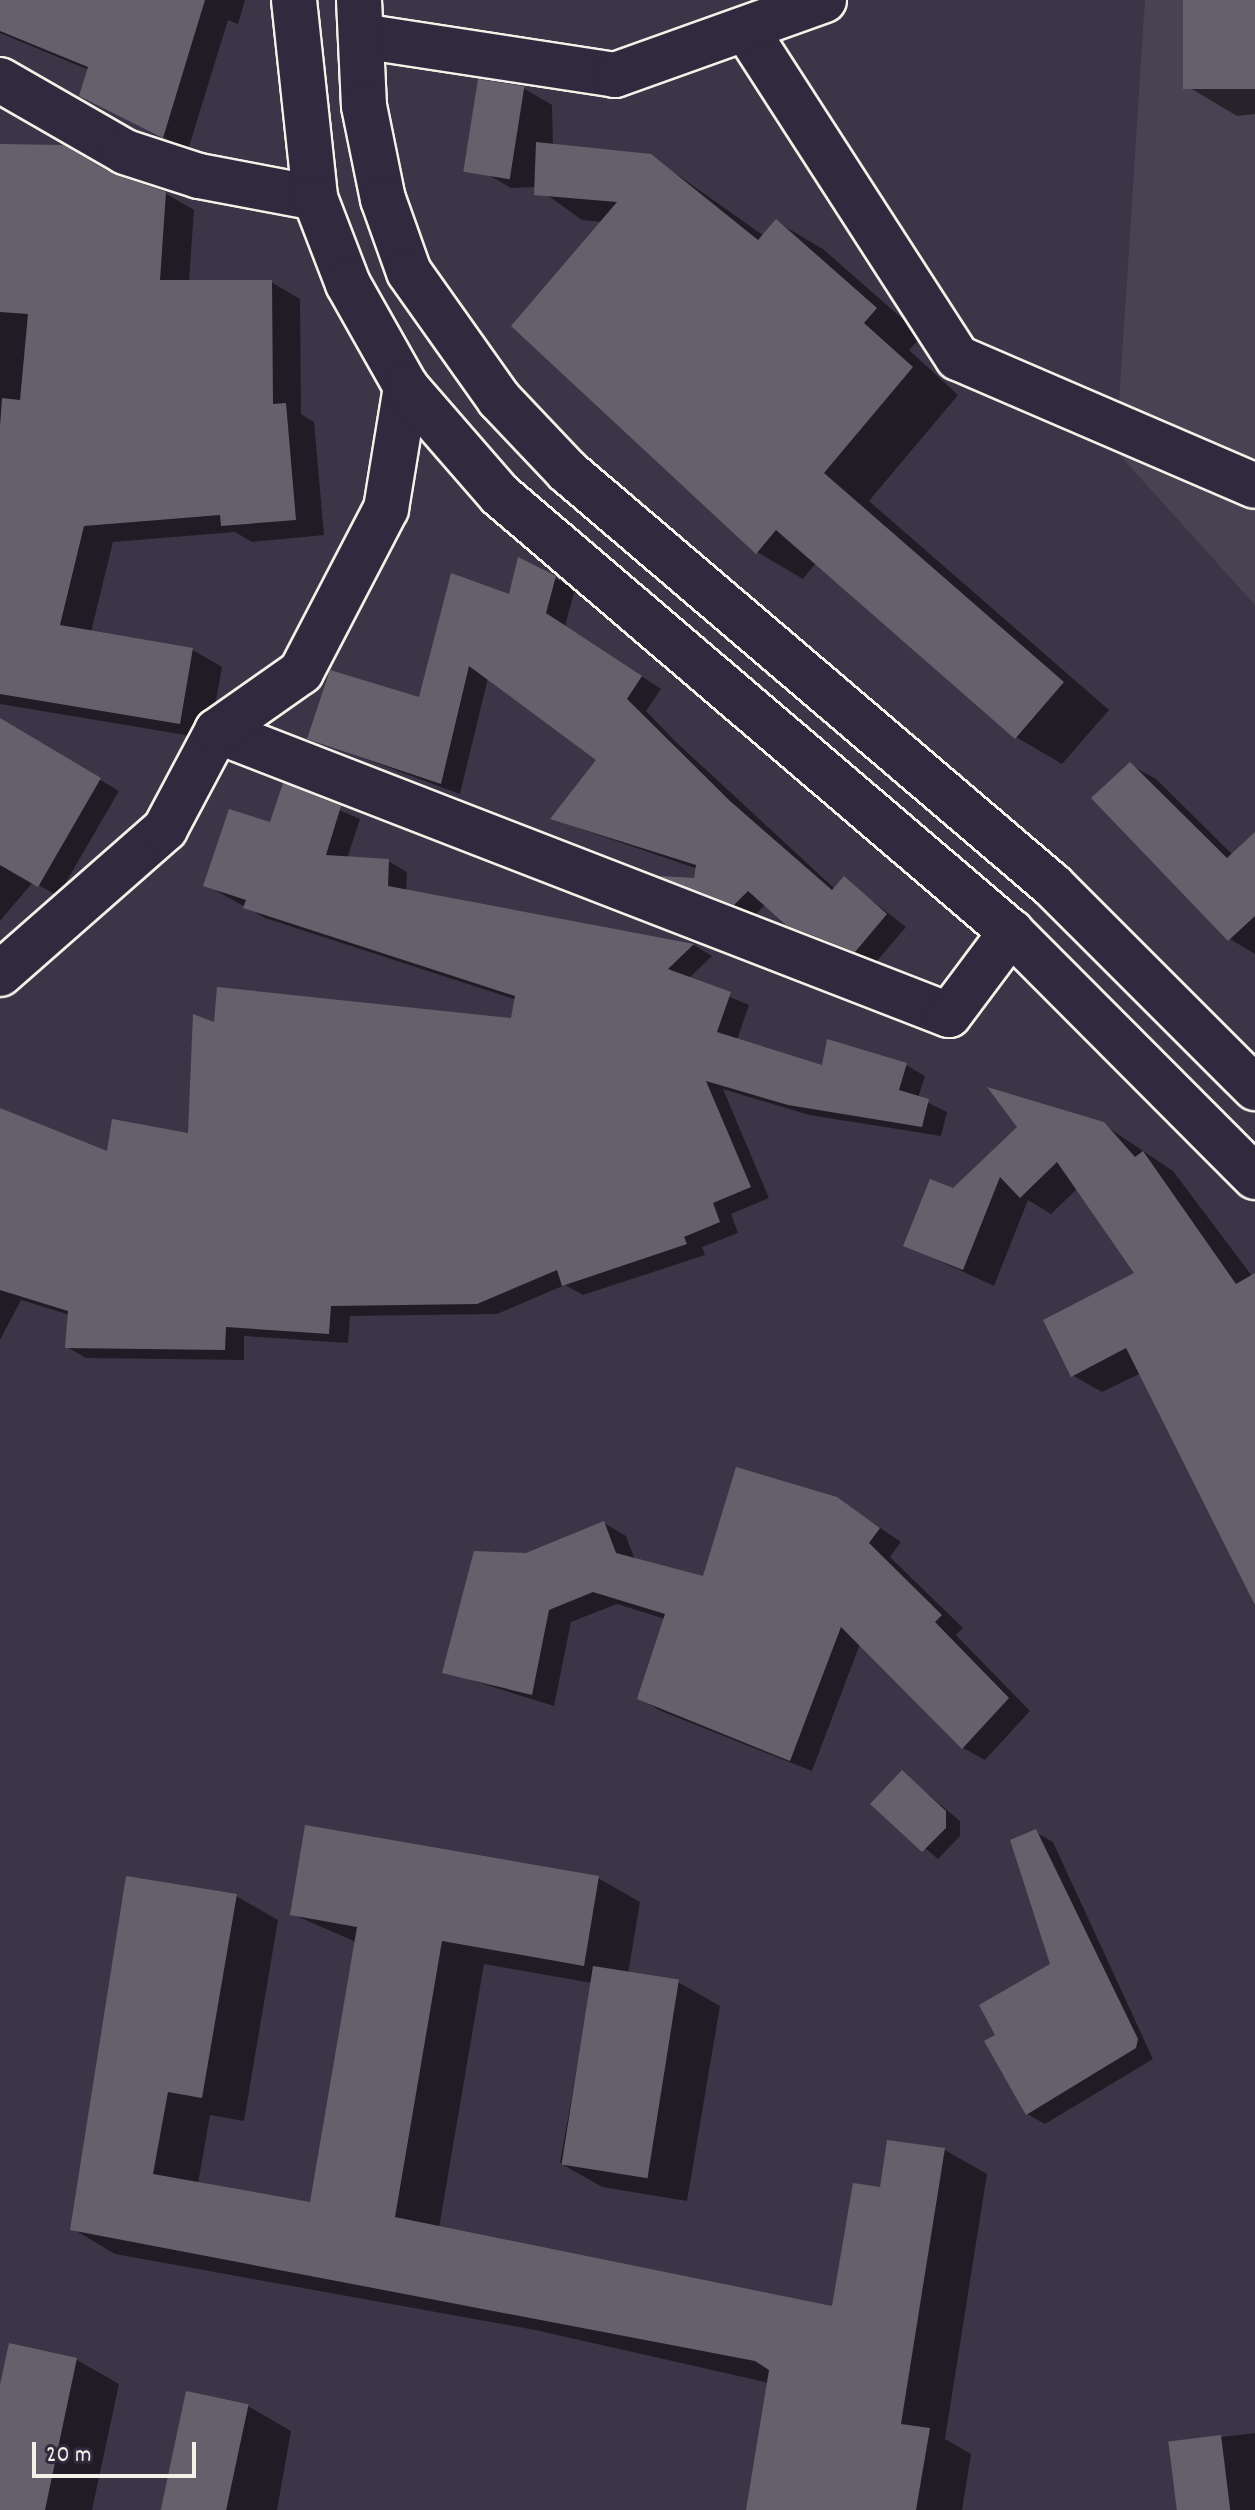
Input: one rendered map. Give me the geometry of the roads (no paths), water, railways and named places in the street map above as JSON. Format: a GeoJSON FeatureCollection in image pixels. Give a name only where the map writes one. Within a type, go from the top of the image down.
{"type":"FeatureCollection","features":[{"type":"Feature","properties":{"kind":"main road"},"geometry":{"type":"LineString","coordinates":[[294,0],[315,198],[348,284],[406,387],[500,495],[1011,932],[1255,1177]]}},
{"type":"Feature","properties":{"kind":"main road"},"geometry":{"type":"LineString","coordinates":[[824,0],[747,31],[615,75],[360,18],[364,106],[380,183],[409,272],[499,399],[567,471],[1053,886],[1255,1088]]}},
{"type":"Feature","properties":{"kind":"main road"},"geometry":{"type":"LineString","coordinates":[[747,31],[958,358],[1255,486]]}},
{"type":"Feature","properties":{"kind":"main road"},"geometry":{"type":"LineString","coordinates":[[0,80],[125,152],[199,176],[315,198]]}},
{"type":"Feature","properties":{"kind":"main road"},"geometry":{"type":"LineString","coordinates":[[0,974],[165,829],[217,731],[301,672],[386,509],[406,387]]}},
{"type":"Feature","properties":{"kind":"main road"},"geometry":{"type":"LineString","coordinates":[[217,731],[949,1015],[1011,932]]}}]}
